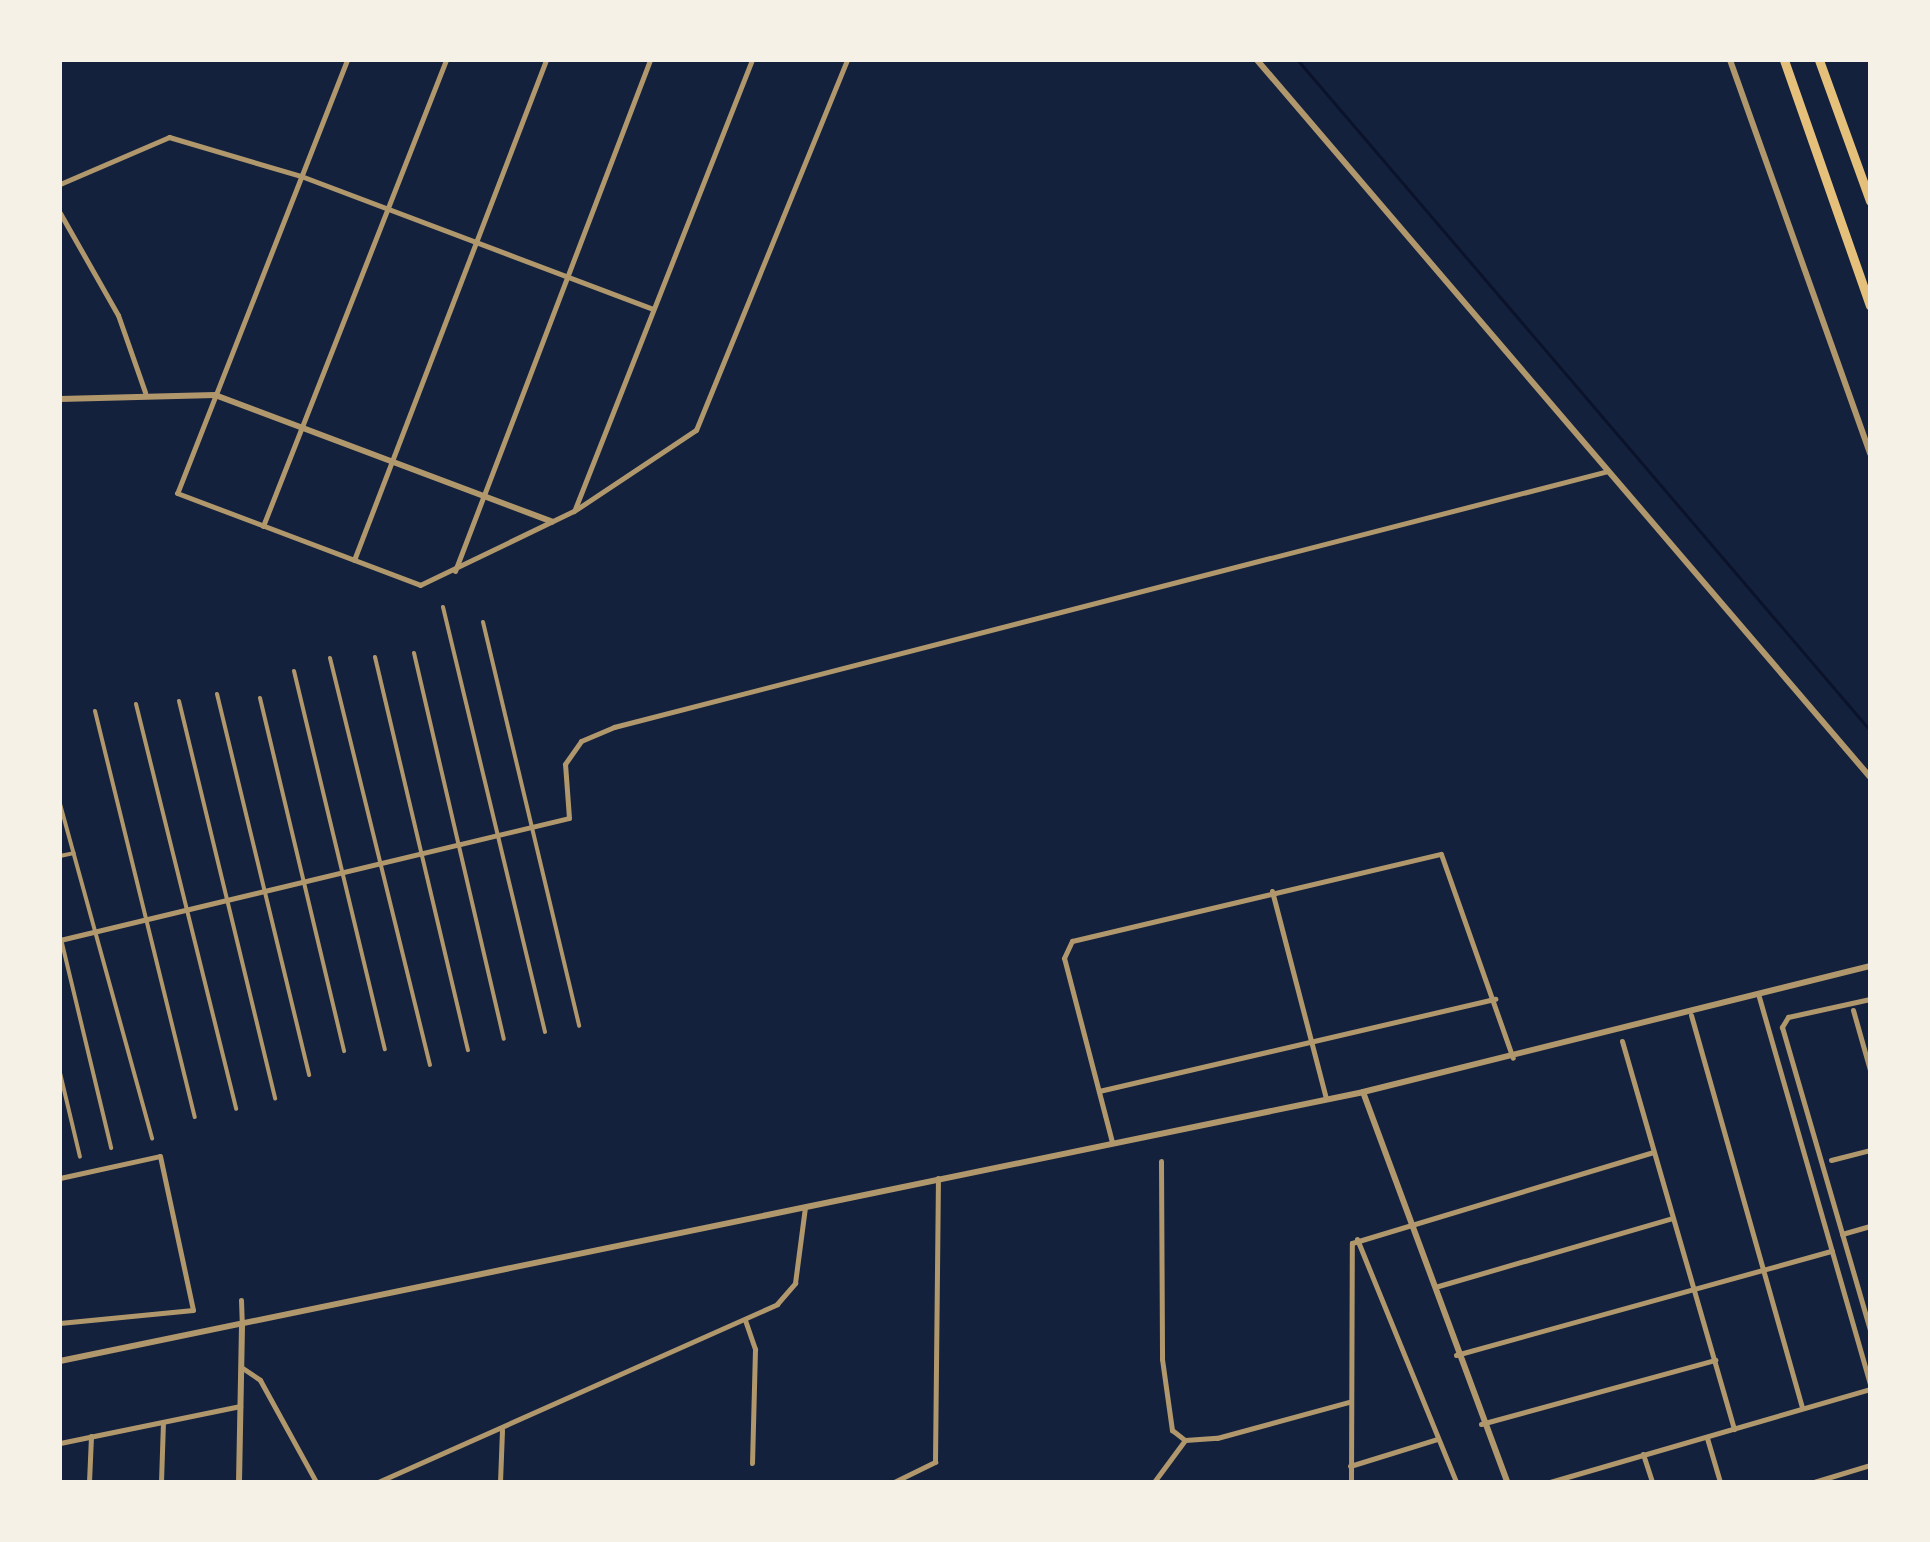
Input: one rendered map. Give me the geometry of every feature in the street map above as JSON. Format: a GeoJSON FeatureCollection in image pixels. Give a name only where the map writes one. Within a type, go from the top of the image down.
{"type":"FeatureCollection","features":[{"type":"Feature","properties":{"kind":"highway"},"geometry":{"type":"LineString","coordinates":[[1784,60],[1870,305]]}},
{"type":"Feature","properties":{"kind":"highway"},"geometry":{"type":"LineString","coordinates":[[1819,60],[1870,201]]}},
{"type":"Feature","properties":{"kind":"street"},"geometry":{"type":"LineString","coordinates":[[347,60],[177,494],[420,585],[574,511],[696,430],[848,60]]}},
{"type":"Feature","properties":{"kind":"street"},"geometry":{"type":"LineString","coordinates":[[264,526],[446,60]]}},
{"type":"Feature","properties":{"kind":"street"},"geometry":{"type":"LineString","coordinates":[[354,560],[546,60]]}},
{"type":"Feature","properties":{"kind":"street"},"geometry":{"type":"LineString","coordinates":[[455,571],[650,60]]}},
{"type":"Feature","properties":{"kind":"street"},"geometry":{"type":"LineString","coordinates":[[574,511],[752,60]]}},
{"type":"Feature","properties":{"kind":"street"},"geometry":{"type":"LineString","coordinates":[[1257,60],[1870,777]]}},
{"type":"Feature","properties":{"kind":"street"},"geometry":{"type":"LineString","coordinates":[[1730,60],[1870,454]]}},
{"type":"Feature","properties":{"kind":"street"},"geometry":{"type":"LineString","coordinates":[[60,184],[169,138],[301,176],[653,309]]}},
{"type":"Feature","properties":{"kind":"street"},"geometry":{"type":"LineString","coordinates":[[60,213],[118,316],[145,392]]}},
{"type":"Feature","properties":{"kind":"street"},"geometry":{"type":"LineString","coordinates":[[60,399],[145,392],[216,394],[391,463],[486,493],[552,522]]}},
{"type":"Feature","properties":{"kind":"street"},"geometry":{"type":"LineString","coordinates":[[111,1148],[61,939],[568,818],[565,764],[581,741],[614,727],[1608,471]]}},
{"type":"Feature","properties":{"kind":"street"},"geometry":{"type":"LineString","coordinates":[[442,607],[545,1032]]}},
{"type":"Feature","properties":{"kind":"street"},"geometry":{"type":"LineString","coordinates":[[483,622],[579,1026]]}},
{"type":"Feature","properties":{"kind":"street"},"geometry":{"type":"LineString","coordinates":[[414,652],[504,1039]]}},
{"type":"Feature","properties":{"kind":"street"},"geometry":{"type":"LineString","coordinates":[[374,657],[468,1050]]}},
{"type":"Feature","properties":{"kind":"street"},"geometry":{"type":"LineString","coordinates":[[330,658],[430,1065]]}},
{"type":"Feature","properties":{"kind":"street"},"geometry":{"type":"LineString","coordinates":[[294,671],[385,1049]]}},
{"type":"Feature","properties":{"kind":"street"},"geometry":{"type":"LineString","coordinates":[[217,694],[310,1075]]}},
{"type":"Feature","properties":{"kind":"street"},"geometry":{"type":"LineString","coordinates":[[260,698],[344,1051]]}},
{"type":"Feature","properties":{"kind":"street"},"geometry":{"type":"LineString","coordinates":[[179,701],[224,900],[276,1100]]}},
{"type":"Feature","properties":{"kind":"street"},"geometry":{"type":"LineString","coordinates":[[136,704],[236,1109]]}},
{"type":"Feature","properties":{"kind":"street"},"geometry":{"type":"LineString","coordinates":[[95,711],[195,1117]]}},
{"type":"Feature","properties":{"kind":"street"},"geometry":{"type":"LineString","coordinates":[[60,804],[100,930],[152,1139]]}},
{"type":"Feature","properties":{"kind":"street"},"geometry":{"type":"LineString","coordinates":[[60,856],[74,853]]}},
{"type":"Feature","properties":{"kind":"street"},"geometry":{"type":"LineString","coordinates":[[1112,1142],[1064,958],[1072,940],[1272,891],[1446,856],[1514,1058]]}},
{"type":"Feature","properties":{"kind":"street"},"geometry":{"type":"LineString","coordinates":[[1272,891],[1326,1100]]}},
{"type":"Feature","properties":{"kind":"street"},"geometry":{"type":"LineString","coordinates":[[60,1361],[1363,1092],[1690,1015],[1870,966]]}},
{"type":"Feature","properties":{"kind":"street"},"geometry":{"type":"LineString","coordinates":[[1550,1482],[1870,1386],[1759,997]]}},
{"type":"Feature","properties":{"kind":"street"},"geometry":{"type":"LineString","coordinates":[[1870,998],[1788,1017],[1784,1037],[1870,1329]]}},
{"type":"Feature","properties":{"kind":"street"},"geometry":{"type":"LineString","coordinates":[[1099,1091],[1494,999]]}},
{"type":"Feature","properties":{"kind":"street"},"geometry":{"type":"LineString","coordinates":[[1854,1010],[1870,1070]]}},
{"type":"Feature","properties":{"kind":"street"},"geometry":{"type":"LineString","coordinates":[[1690,1015],[1802,1408]]}},
{"type":"Feature","properties":{"kind":"street"},"geometry":{"type":"LineString","coordinates":[[1771,1041],[1784,1037]]}},
{"type":"Feature","properties":{"kind":"street"},"geometry":{"type":"LineString","coordinates":[[1622,1041],[1734,1429]]}},
{"type":"Feature","properties":{"kind":"street"},"geometry":{"type":"LineString","coordinates":[[60,1073],[80,1157]]}},
{"type":"Feature","properties":{"kind":"street"},"geometry":{"type":"LineString","coordinates":[[1363,1092],[1481,1424],[1506,1482]]}},
{"type":"Feature","properties":{"kind":"street"},"geometry":{"type":"LineString","coordinates":[[1831,1160],[1870,1150]]}},
{"type":"Feature","properties":{"kind":"street"},"geometry":{"type":"LineString","coordinates":[[1357,1239],[1408,1219],[1654,1152]]}},
{"type":"Feature","properties":{"kind":"street"},"geometry":{"type":"LineString","coordinates":[[60,1178],[160,1156],[193,1310],[60,1324]]}},
{"type":"Feature","properties":{"kind":"street"},"geometry":{"type":"LineString","coordinates":[[1161,1161],[1164,1404],[1185,1440]]}},
{"type":"Feature","properties":{"kind":"street"},"geometry":{"type":"LineString","coordinates":[[894,1482],[935,1462],[938,1178]]}},
{"type":"Feature","properties":{"kind":"street"},"geometry":{"type":"LineString","coordinates":[[378,1482],[744,1320],[794,1283],[805,1206]]}},
{"type":"Feature","properties":{"kind":"street"},"geometry":{"type":"LineString","coordinates":[[1432,1288],[1672,1218]]}},
{"type":"Feature","properties":{"kind":"street"},"geometry":{"type":"LineString","coordinates":[[1842,1234],[1870,1226]]}},
{"type":"Feature","properties":{"kind":"street"},"geometry":{"type":"LineString","coordinates":[[1350,1482],[1357,1239]]}},
{"type":"Feature","properties":{"kind":"street"},"geometry":{"type":"LineString","coordinates":[[1357,1239],[1456,1482]]}},
{"type":"Feature","properties":{"kind":"street"},"geometry":{"type":"LineString","coordinates":[[1456,1355],[1832,1251]]}},
{"type":"Feature","properties":{"kind":"street"},"geometry":{"type":"LineString","coordinates":[[238,1482],[240,1300]]}},
{"type":"Feature","properties":{"kind":"street"},"geometry":{"type":"LineString","coordinates":[[744,1320],[755,1350],[752,1463]]}},
{"type":"Feature","properties":{"kind":"street"},"geometry":{"type":"LineString","coordinates":[[1481,1424],[1715,1360]]}},
{"type":"Feature","properties":{"kind":"street"},"geometry":{"type":"LineString","coordinates":[[241,1367],[260,1380],[316,1482]]}},
{"type":"Feature","properties":{"kind":"street"},"geometry":{"type":"LineString","coordinates":[[1154,1482],[1185,1440],[1350,1402]]}},
{"type":"Feature","properties":{"kind":"street"},"geometry":{"type":"LineString","coordinates":[[60,1443],[240,1406]]}},
{"type":"Feature","properties":{"kind":"street"},"geometry":{"type":"LineString","coordinates":[[161,1482],[162,1422]]}},
{"type":"Feature","properties":{"kind":"street"},"geometry":{"type":"LineString","coordinates":[[500,1482],[502,1429]]}},
{"type":"Feature","properties":{"kind":"street"},"geometry":{"type":"LineString","coordinates":[[89,1482],[91,1436]]}},
{"type":"Feature","properties":{"kind":"street"},"geometry":{"type":"LineString","coordinates":[[1707,1438],[1720,1482]]}},
{"type":"Feature","properties":{"kind":"street"},"geometry":{"type":"LineString","coordinates":[[1350,1466],[1438,1439]]}},
{"type":"Feature","properties":{"kind":"street"},"geometry":{"type":"LineString","coordinates":[[1644,1454],[1652,1482]]}},
{"type":"Feature","properties":{"kind":"street"},"geometry":{"type":"LineString","coordinates":[[1814,1482],[1870,1465]]}},
{"type":"Feature","properties":{"kind":"waterway"},"geometry":{"type":"LineString","coordinates":[[1298,60],[1870,730]]}}]}
